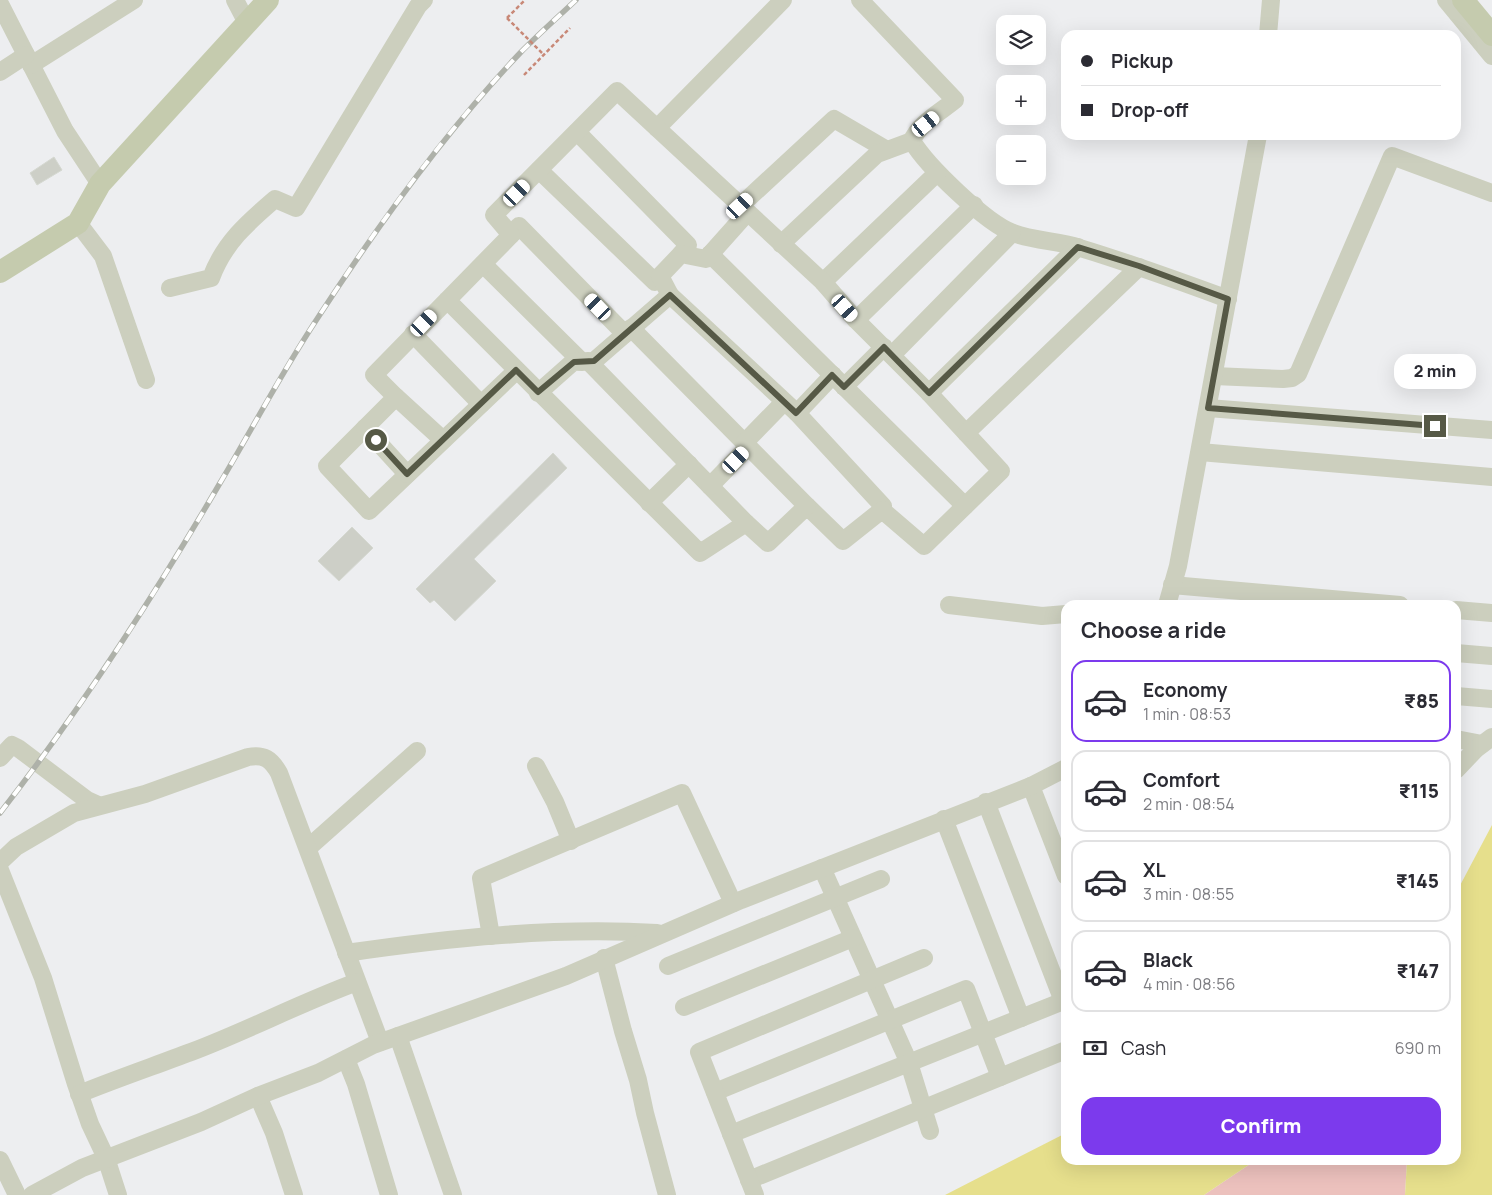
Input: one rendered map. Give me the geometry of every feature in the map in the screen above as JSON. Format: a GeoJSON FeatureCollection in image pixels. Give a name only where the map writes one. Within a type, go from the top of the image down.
{"type":"FeatureCollection","features":[{"type":"Feature","properties":{"kind":"main road"},"geometry":{"type":"LineString","coordinates":[[0,272],[78,223],[100,184],[268,0]]}},
{"type":"Feature","properties":{"kind":"main road"},"geometry":{"type":"LineString","coordinates":[[1463,0],[1492,35]]}},
{"type":"Feature","properties":{"kind":"street"},"geometry":{"type":"LineString","coordinates":[[0,72],[29,60],[134,0]]}},
{"type":"Feature","properties":{"kind":"street"},"geometry":{"type":"LineString","coordinates":[[235,0],[247,23]]}},
{"type":"Feature","properties":{"kind":"street"},"geometry":{"type":"LineString","coordinates":[[170,288],[211,278],[218,259],[242,227],[275,199],[296,208],[418,6],[424,0]]}},
{"type":"Feature","properties":{"kind":"street"},"geometry":{"type":"LineString","coordinates":[[657,128],[783,0]]}},
{"type":"Feature","properties":{"kind":"street"},"geometry":{"type":"LineString","coordinates":[[782,244],[877,154],[912,141],[914,136],[926,124],[955,100],[860,0]]}},
{"type":"Feature","properties":{"kind":"street"},"geometry":{"type":"LineString","coordinates":[[1268,30],[1271,0]]}},
{"type":"Feature","properties":{"kind":"street"},"geometry":{"type":"LineString","coordinates":[[1446,0],[1492,56]]}},
{"type":"Feature","properties":{"kind":"street"},"geometry":{"type":"LineString","coordinates":[[0,4],[65,131],[100,184]]}},
{"type":"Feature","properties":{"kind":"street"},"geometry":{"type":"LineString","coordinates":[[512,235],[494,215],[617,91],[823,282],[856,320],[929,393],[1001,471],[924,546],[882,510]]}},
{"type":"Feature","properties":{"kind":"street"},"geometry":{"type":"LineString","coordinates":[[681,254],[706,258],[744,209],[834,119],[888,150]]}},
{"type":"Feature","properties":{"kind":"street"},"geometry":{"type":"LineString","coordinates":[[539,170],[655,282],[688,245],[577,132]]}},
{"type":"Feature","properties":{"kind":"street"},"geometry":{"type":"LineString","coordinates":[[1168,600],[1178,566],[1257,140]]}},
{"type":"Feature","properties":{"kind":"street"},"geometry":{"type":"LineString","coordinates":[[912,141],[937,173],[974,205],[1012,233],[1078,247],[1139,266],[1228,299]]}},
{"type":"Feature","properties":{"kind":"street"},"geometry":{"type":"LineString","coordinates":[[1214,376],[1283,379],[1292,378],[1298,374],[1392,156],[1492,193]]}},
{"type":"Feature","properties":{"kind":"street"},"geometry":{"type":"LineString","coordinates":[[823,282],[937,173]]}},
{"type":"Feature","properties":{"kind":"street"},"geometry":{"type":"LineString","coordinates":[[856,320],[974,205]]}},
{"type":"Feature","properties":{"kind":"street"},"geometry":{"type":"LineString","coordinates":[[78,223],[103,256],[146,380]]}},
{"type":"Feature","properties":{"kind":"street"},"geometry":{"type":"LineString","coordinates":[[443,440],[396,398],[374,375],[519,226],[843,541],[882,510],[884,506],[790,407],[670,295],[660,276]]}},
{"type":"Feature","properties":{"kind":"street"},"geometry":{"type":"LineString","coordinates":[[710,486],[746,445],[790,407],[888,351],[1012,233]]}},
{"type":"Feature","properties":{"kind":"street"},"geometry":{"type":"LineString","coordinates":[[929,393],[1078,247]]}},
{"type":"Feature","properties":{"kind":"street"},"geometry":{"type":"LineString","coordinates":[[710,254],[965,506]]}},
{"type":"Feature","properties":{"kind":"street"},"geometry":{"type":"LineString","coordinates":[[483,264],[585,361],[768,543],[806,506]]}},
{"type":"Feature","properties":{"kind":"street"},"geometry":{"type":"LineString","coordinates":[[966,433],[1139,266]]}},
{"type":"Feature","properties":{"kind":"street"},"geometry":{"type":"LineString","coordinates":[[538,392],[574,362],[594,361],[670,295]]}},
{"type":"Feature","properties":{"kind":"street"},"geometry":{"type":"LineString","coordinates":[[447,300],[700,553],[746,523]]}},
{"type":"Feature","properties":{"kind":"street"},"geometry":{"type":"LineString","coordinates":[[413,334],[482,404]]}},
{"type":"Feature","properties":{"kind":"street"},"geometry":{"type":"LineString","coordinates":[[396,398],[327,466],[369,511],[516,370]]}},
{"type":"Feature","properties":{"kind":"street"},"geometry":{"type":"LineString","coordinates":[[1208,408],[1492,430]]}},
{"type":"Feature","properties":{"kind":"street"},"geometry":{"type":"LineString","coordinates":[[365,428],[407,474]]}},
{"type":"Feature","properties":{"kind":"street"},"geometry":{"type":"LineString","coordinates":[[1200,452],[1492,477]]}},
{"type":"Feature","properties":{"kind":"street"},"geometry":{"type":"LineString","coordinates":[[649,503],[689,464]]}},
{"type":"Feature","properties":{"kind":"street"},"geometry":{"type":"LineString","coordinates":[[1172,585],[1343,600]]}},
{"type":"Feature","properties":{"kind":"street"},"geometry":{"type":"LineString","coordinates":[[949,605],[1042,616],[1061,614]]}},
{"type":"Feature","properties":{"kind":"street"},"geometry":{"type":"LineString","coordinates":[[1461,610],[1492,613]]}},
{"type":"Feature","properties":{"kind":"street"},"geometry":{"type":"LineString","coordinates":[[1461,653],[1492,656]]}},
{"type":"Feature","properties":{"kind":"street"},"geometry":{"type":"LineString","coordinates":[[1461,696],[1492,699]]}},
{"type":"Feature","properties":{"kind":"street"},"geometry":{"type":"LineString","coordinates":[[1461,739],[1487,740]]}},
{"type":"Feature","properties":{"kind":"street"},"geometry":{"type":"LineString","coordinates":[[1461,765],[1487,740]]}},
{"type":"Feature","properties":{"kind":"street"},"geometry":{"type":"LineString","coordinates":[[0,758],[12,745],[86,800],[98,805]]}},
{"type":"Feature","properties":{"kind":"street"},"geometry":{"type":"LineString","coordinates":[[308,848],[417,751]]}},
{"type":"Feature","properties":{"kind":"street"},"geometry":{"type":"LineString","coordinates":[[0,862],[16,847],[74,814],[98,805],[145,794],[248,757],[261,756],[270,760],[279,772],[380,1042]]}},
{"type":"Feature","properties":{"kind":"street"},"geometry":{"type":"LineString","coordinates":[[536,766],[555,802],[571,841]]}},
{"type":"Feature","properties":{"kind":"street"},"geometry":{"type":"LineString","coordinates":[[32,1195],[82,1168],[201,1122],[258,1096],[318,1073],[380,1042],[457,1013],[521,993],[733,903],[986,802],[1031,786],[1061,771]]}},
{"type":"Feature","properties":{"kind":"street"},"geometry":{"type":"LineString","coordinates":[[1031,786],[1061,863]]}},
{"type":"Feature","properties":{"kind":"street"},"geometry":{"type":"LineString","coordinates":[[491,936],[481,878],[682,793],[733,903]]}},
{"type":"Feature","properties":{"kind":"street"},"geometry":{"type":"LineString","coordinates":[[986,802],[1061,991]]}},
{"type":"Feature","properties":{"kind":"street"},"geometry":{"type":"LineString","coordinates":[[944,819],[1021,1018]]}},
{"type":"Feature","properties":{"kind":"street"},"geometry":{"type":"LineString","coordinates":[[822,868],[909,1063],[930,1131]]}},
{"type":"Feature","properties":{"kind":"street"},"geometry":{"type":"LineString","coordinates":[[0,870],[43,978],[90,1124],[106,1158],[118,1195]]}},
{"type":"Feature","properties":{"kind":"street"},"geometry":{"type":"LineString","coordinates":[[668,966],[881,879]]}},
{"type":"Feature","properties":{"kind":"street"},"geometry":{"type":"LineString","coordinates":[[346,953],[429,941],[491,936],[602,930],[662,933]]}},
{"type":"Feature","properties":{"kind":"street"},"geometry":{"type":"LineString","coordinates":[[684,1007],[853,938]]}},
{"type":"Feature","properties":{"kind":"street"},"geometry":{"type":"LineString","coordinates":[[604,958],[623,1032],[638,1080],[667,1195]]}},
{"type":"Feature","properties":{"kind":"street"},"geometry":{"type":"LineString","coordinates":[[924,958],[700,1052],[752,1187],[923,1109],[1061,1052]]}},
{"type":"Feature","properties":{"kind":"street"},"geometry":{"type":"LineString","coordinates":[[80,1094],[190,1052],[291,1008],[357,982]]}},
{"type":"Feature","properties":{"kind":"street"},"geometry":{"type":"LineString","coordinates":[[714,1092],[966,990],[1000,1077]]}},
{"type":"Feature","properties":{"kind":"street"},"geometry":{"type":"LineString","coordinates":[[731,1134],[1061,1003]]}},
{"type":"Feature","properties":{"kind":"street"},"geometry":{"type":"LineString","coordinates":[[398,1036],[453,1195]]}},
{"type":"Feature","properties":{"kind":"street"},"geometry":{"type":"LineString","coordinates":[[346,1059],[356,1084],[389,1195]]}},
{"type":"Feature","properties":{"kind":"street"},"geometry":{"type":"LineString","coordinates":[[258,1096],[274,1133],[294,1195]]}},
{"type":"Feature","properties":{"kind":"street"},"geometry":{"type":"LineString","coordinates":[[0,1160],[17,1195]]}},
{"type":"Feature","properties":{"kind":"path"},"geometry":{"type":"LineString","coordinates":[[526,0],[507,18],[544,55]]}},
{"type":"Feature","properties":{"kind":"path"},"geometry":{"type":"LineString","coordinates":[[524,75],[570,28]]}},
{"type":"Feature","properties":{"kind":"shaded area"},"geometry":{"type":"Polygon","coordinates":[[[1492,825],[1492,1195],[1405,1195],[1407,1165],[1461,1165],[1461,884],[1492,825]]]}},
{"type":"Feature","properties":{"kind":"shaded area"},"geometry":{"type":"Polygon","coordinates":[[[1061,1136],[1061,1165],[1249,1165],[1204,1195],[945,1195],[1061,1136]]]}},
{"type":"Feature","properties":{"kind":"shaded area"},"geometry":{"type":"Polygon","coordinates":[[[1249,1165],[1407,1165],[1405,1195],[1204,1195],[1249,1165]]]}},
{"type":"Feature","properties":{"kind":"building"},"geometry":{"type":"Polygon","coordinates":[[[54,157],[62,170],[37,185],[30,173],[54,157]]]}},
{"type":"Feature","properties":{"kind":"building"},"geometry":{"type":"Polygon","coordinates":[[[553,453],[567,468],[474,559],[496,581],[455,621],[434,600],[430,603],[416,589],[553,453]]]}},
{"type":"Feature","properties":{"kind":"building"},"geometry":{"type":"Polygon","coordinates":[[[352,527],[373,548],[339,581],[318,561],[352,527]]]}},
{"type":"Feature","properties":{"kind":"railway"},"geometry":{"type":"LineString","coordinates":[[0,813],[88,693],[142,611],[195,526],[304,339],[388,215],[465,115],[521,52],[576,0]]}},
{"type":"Feature","properties":{"kind":"route"},"geometry":{"type":"LineString","coordinates":[[376,440],[407,474],[516,370],[538,392],[574,362],[594,361],[670,295],[796,413],[832,375],[844,387],[884,347],[929,393],[1078,247],[1139,266],[1228,299],[1208,408],[1435,426]]}}]}
